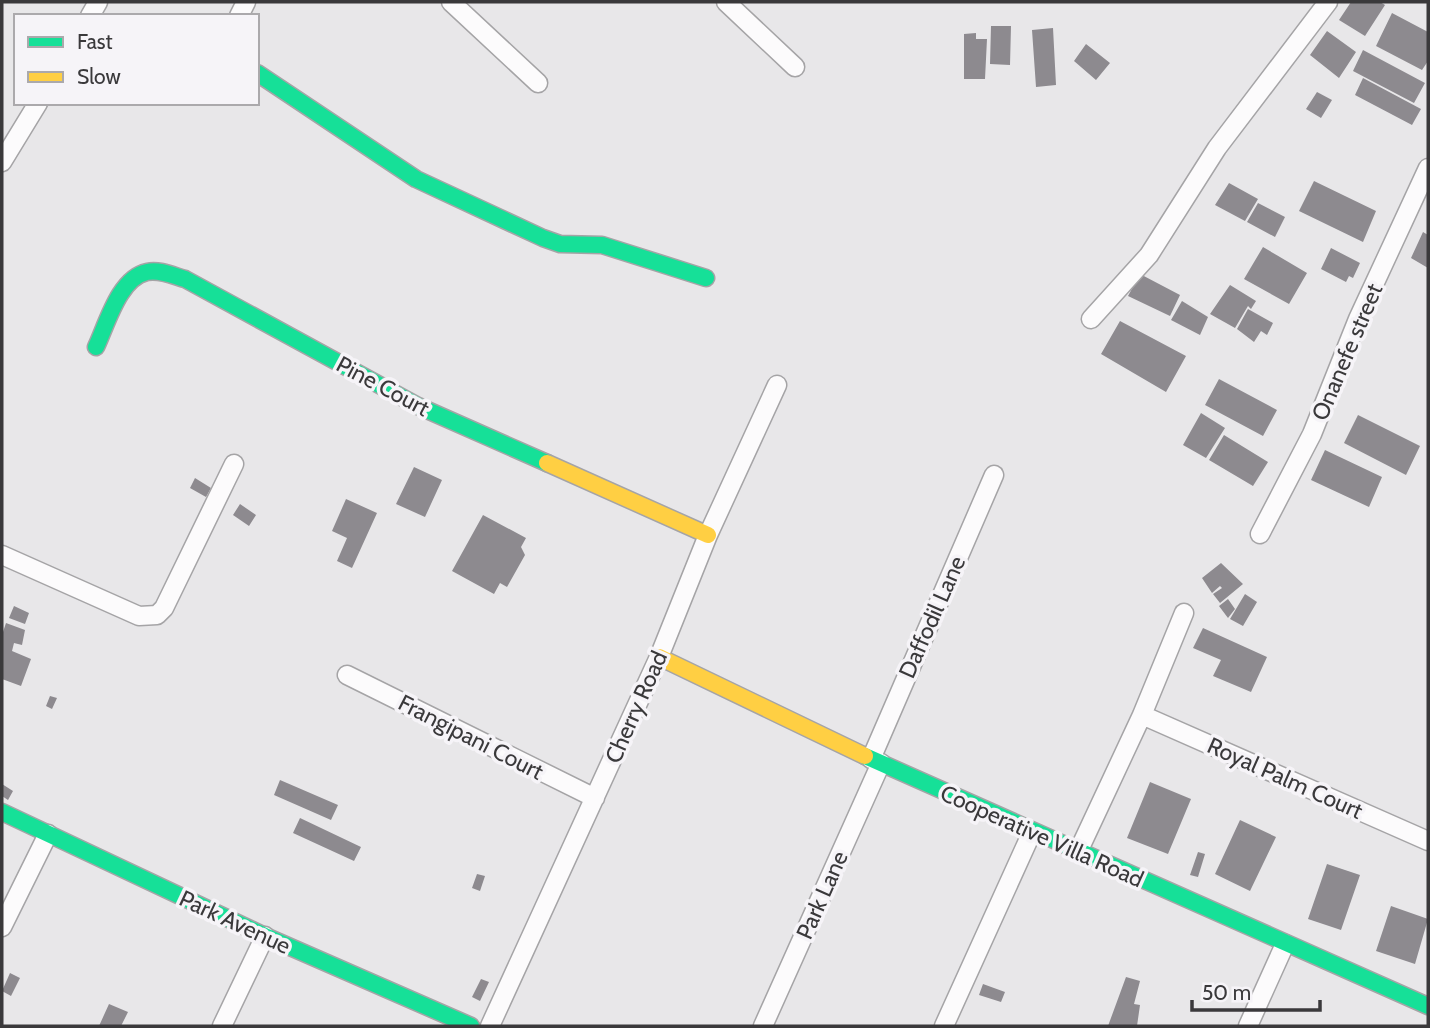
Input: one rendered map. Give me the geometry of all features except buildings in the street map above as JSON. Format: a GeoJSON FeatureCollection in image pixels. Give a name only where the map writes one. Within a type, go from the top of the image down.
{"type":"FeatureCollection","features":[{"type":"Feature","properties":{"kind":"street"},"geometry":{"type":"LineString","coordinates":[[451,2],[465,18],[538,83]]}},
{"type":"Feature","properties":{"kind":"street"},"geometry":{"type":"LineString","coordinates":[[726,2],[795,67]]}},
{"type":"Feature","properties":{"kind":"street"},"geometry":{"type":"LineString","coordinates":[[1091,319],[1149,254],[1217,148],[1328,2]]}},
{"type":"Feature","properties":{"kind":"street"},"geometry":{"type":"LineString","coordinates":[[259,74],[416,179],[530,232],[560,244],[602,245],[706,278]]}},
{"type":"Feature","properties":{"kind":"street"},"geometry":{"type":"LineString","coordinates":[[2,162],[37,105]]}},
{"type":"Feature","properties":{"kind":"street","name":"Onanefe street"},"geometry":{"type":"LineString","coordinates":[[1260,534],[1312,434],[1358,318],[1428,168]]}},
{"type":"Feature","properties":{"kind":"street","name":"Pine Court"},"geometry":{"type":"LineString","coordinates":[[96,347],[121,295],[135,278],[146,272],[185,279],[418,406],[708,535]]}},
{"type":"Feature","properties":{"kind":"street","name":"Cherry Road"},"geometry":{"type":"LineString","coordinates":[[490,1026],[659,657],[708,535],[777,385]]}},
{"type":"Feature","properties":{"kind":"street"},"geometry":{"type":"LineString","coordinates":[[2,555],[139,615],[157,615],[164,608],[234,464]]}},
{"type":"Feature","properties":{"kind":"street","name":"Daffodil Lane"},"geometry":{"type":"LineString","coordinates":[[876,761],[994,475]]}},
{"type":"Feature","properties":{"kind":"street"},"geometry":{"type":"LineString","coordinates":[[1078,852],[1142,715],[1184,612]]}},
{"type":"Feature","properties":{"kind":"street","name":"Cooperative Villa Road"},"geometry":{"type":"LineString","coordinates":[[659,657],[1032,832],[1428,1006]]}},
{"type":"Feature","properties":{"kind":"street","name":"Frangipani Court"},"geometry":{"type":"LineString","coordinates":[[347,675],[595,799]]}},
{"type":"Feature","properties":{"kind":"street","name":"Royal Palm Court"},"geometry":{"type":"LineString","coordinates":[[1142,715],[1428,841]]}},
{"type":"Feature","properties":{"kind":"street","name":"Park Lane"},"geometry":{"type":"LineString","coordinates":[[763,1026],[876,761]]}},
{"type":"Feature","properties":{"kind":"street","name":"Park Avenue"},"geometry":{"type":"LineString","coordinates":[[2,812],[265,936],[471,1026]]}},
{"type":"Feature","properties":{"kind":"street"},"geometry":{"type":"LineString","coordinates":[[944,1026],[1032,832]]}},
{"type":"Feature","properties":{"kind":"street"},"geometry":{"type":"LineString","coordinates":[[2,927],[48,834]]}},
{"type":"Feature","properties":{"kind":"street"},"geometry":{"type":"LineString","coordinates":[[222,1026],[265,936]]}},
{"type":"Feature","properties":{"kind":"street"},"geometry":{"type":"LineString","coordinates":[[1248,1026],[1285,944]]}},
{"type":"Feature","properties":{"kind":"traffic: fast"},"geometry":{"type":"LineString","coordinates":[[259,74],[416,179],[543,238],[560,244],[602,245],[706,278]]}},
{"type":"Feature","properties":{"kind":"traffic: fast"},"geometry":{"type":"LineString","coordinates":[[96,347],[115,303],[129,283],[147,272],[167,273],[185,279],[418,406],[547,463]]}},
{"type":"Feature","properties":{"kind":"traffic: fast"},"geometry":{"type":"LineString","coordinates":[[865,756],[1428,1006]]}},
{"type":"Feature","properties":{"kind":"traffic: fast"},"geometry":{"type":"LineString","coordinates":[[2,812],[265,936],[471,1026]]}},
{"type":"Feature","properties":{"kind":"traffic: slow"},"geometry":{"type":"LineString","coordinates":[[547,463],[708,535]]}},
{"type":"Feature","properties":{"kind":"traffic: slow"},"geometry":{"type":"LineString","coordinates":[[659,657],[865,756]]}}]}
